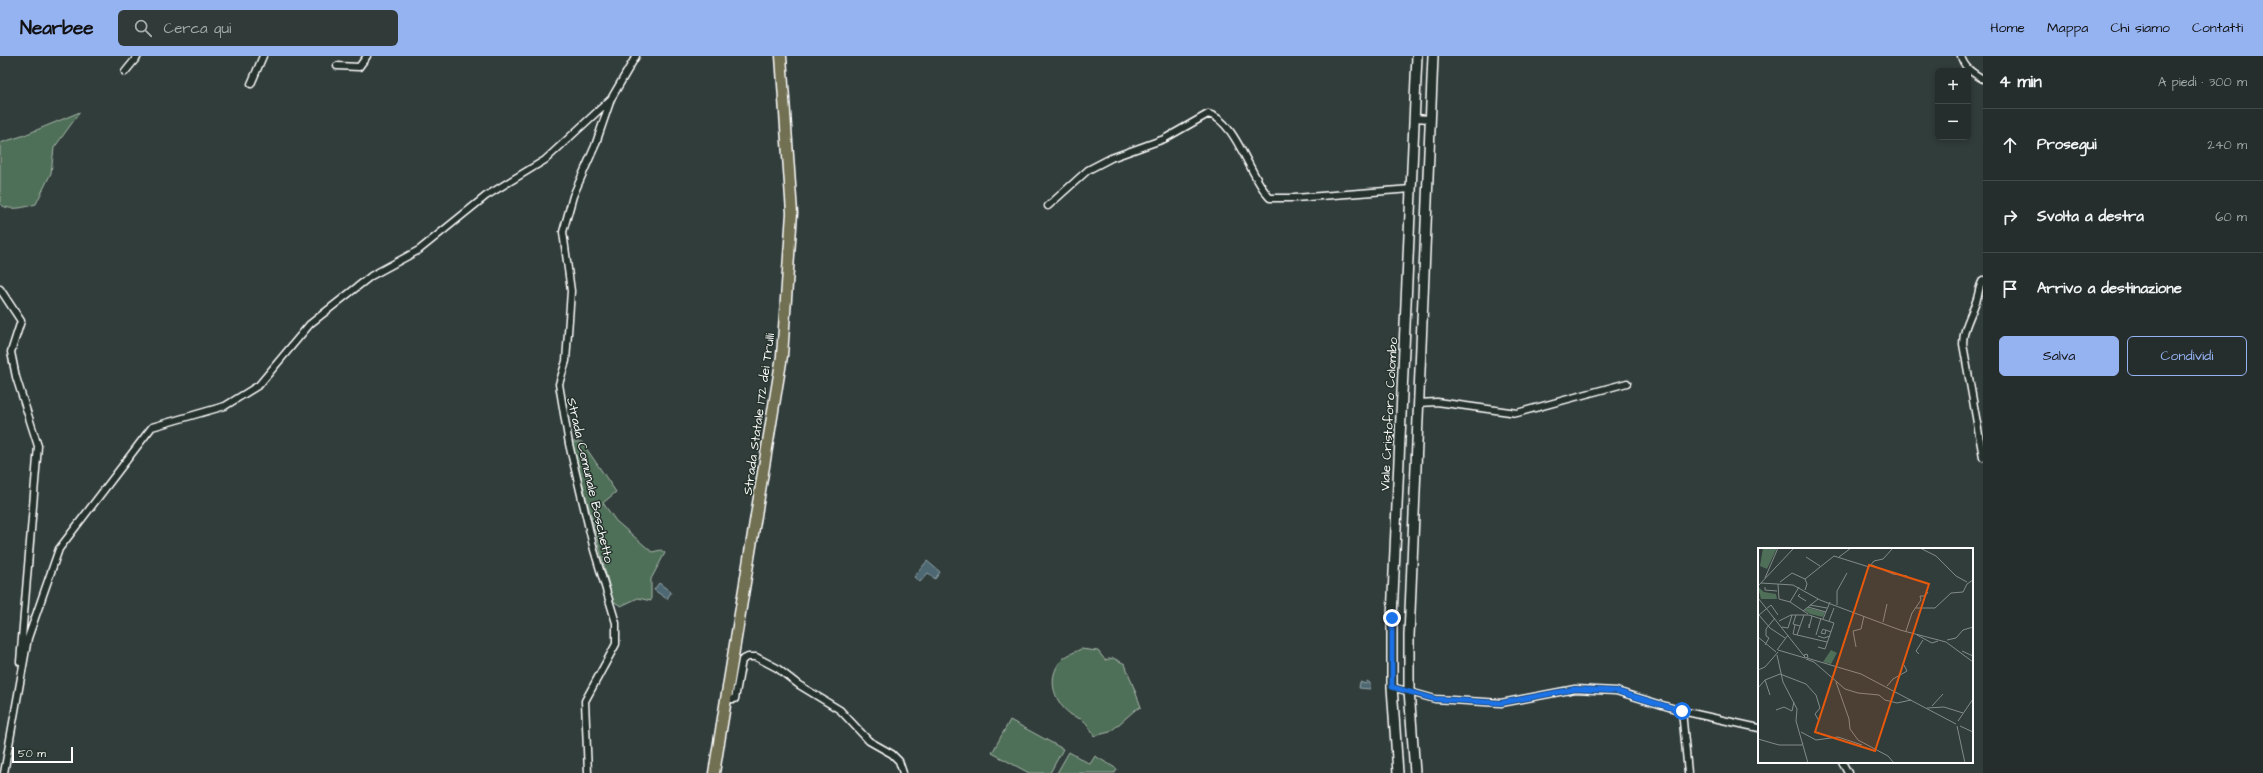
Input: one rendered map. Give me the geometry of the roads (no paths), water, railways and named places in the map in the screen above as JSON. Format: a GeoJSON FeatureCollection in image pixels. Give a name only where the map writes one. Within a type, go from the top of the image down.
{"type":"FeatureCollection","features":[{"type":"Feature","properties":{"kind":"main road","name":"Strada Statale 172 dei Trulli"},"geometry":{"type":"LineString","coordinates":[[714,773],[782,356],[792,213],[781,56]]}},
{"type":"Feature","properties":{"kind":"main road","name":"Viale Cristoforo Colombo"},"geometry":{"type":"LineString","coordinates":[[1398,773],[1392,687],[1392,618],[1417,56]]}},
{"type":"Feature","properties":{"kind":"main road"},"geometry":{"type":"LineString","coordinates":[[1415,773],[1409,690],[1418,403],[1433,56]]}},
{"type":"Feature","properties":{"kind":"street"},"geometry":{"type":"LineString","coordinates":[[125,72],[138,56]]}},
{"type":"Feature","properties":{"kind":"street"},"geometry":{"type":"LineString","coordinates":[[251,84],[263,56]]}},
{"type":"Feature","properties":{"kind":"street"},"geometry":{"type":"LineString","coordinates":[[337,66],[359,67],[367,56]]}},
{"type":"Feature","properties":{"kind":"street","name":"Strada Comunale Boschetto"},"geometry":{"type":"LineString","coordinates":[[588,773],[585,701],[616,644],[616,623],[592,543],[569,444],[559,384],[566,361],[571,292],[563,232],[573,196],[596,146],[611,100],[636,56]]}},
{"type":"Feature","properties":{"kind":"street"},"geometry":{"type":"LineString","coordinates":[[1960,56],[1962,62],[1970,71],[1983,78]]}},
{"type":"Feature","properties":{"kind":"street"},"geometry":{"type":"LineString","coordinates":[[4,773],[28,638],[59,549],[152,427],[225,406],[259,385],[310,324],[371,276],[419,250],[486,196],[545,160],[611,100]]}},
{"type":"Feature","properties":{"kind":"street"},"geometry":{"type":"LineString","coordinates":[[1048,206],[1088,170],[1111,158],[1164,139],[1208,114],[1215,115],[1236,139],[1256,178],[1270,198],[1295,198],[1411,189]]}},
{"type":"Feature","properties":{"kind":"street"},"geometry":{"type":"LineString","coordinates":[[1414,118],[1430,119]]}},
{"type":"Feature","properties":{"kind":"street"},"geometry":{"type":"LineString","coordinates":[[1983,280],[1978,290],[1976,302],[1963,332],[1963,344],[1983,457]]}},
{"type":"Feature","properties":{"kind":"street"},"geometry":{"type":"LineString","coordinates":[[0,289],[21,321],[11,352],[16,377],[38,446],[18,692]]}},
{"type":"Feature","properties":{"kind":"street"},"geometry":{"type":"LineString","coordinates":[[1418,403],[1437,402],[1517,413],[1627,383]]}},
{"type":"Feature","properties":{"kind":"street"},"geometry":{"type":"LineString","coordinates":[[726,699],[735,698],[742,660],[748,656],[756,657],[777,668],[800,685],[840,710],[869,741],[896,758],[903,773]]}},
{"type":"Feature","properties":{"kind":"street"},"geometry":{"type":"LineString","coordinates":[[1392,687],[1409,690],[1435,699],[1501,703],[1575,689],[1616,691],[1682,711],[1758,728]]}},
{"type":"Feature","properties":{"kind":"street"},"geometry":{"type":"LineString","coordinates":[[1682,711],[1688,773]]}},
{"type":"Feature","properties":{"kind":"street"},"geometry":{"type":"LineString","coordinates":[[1843,763],[1848,773]]}},
{"type":"Feature","properties":{"kind":"water"},"geometry":{"type":"Polygon","coordinates":[[[927,561],[940,572],[935,579],[928,573],[920,582],[914,577],[927,561]]]}},
{"type":"Feature","properties":{"kind":"water"},"geometry":{"type":"Polygon","coordinates":[[[659,583],[671,592],[667,599],[654,590],[659,583]]]}},
{"type":"Feature","properties":{"kind":"water"},"geometry":{"type":"Polygon","coordinates":[[[1367,681],[1370,683],[1370,689],[1359,688],[1360,682],[1366,684],[1367,681]]]}}]}
